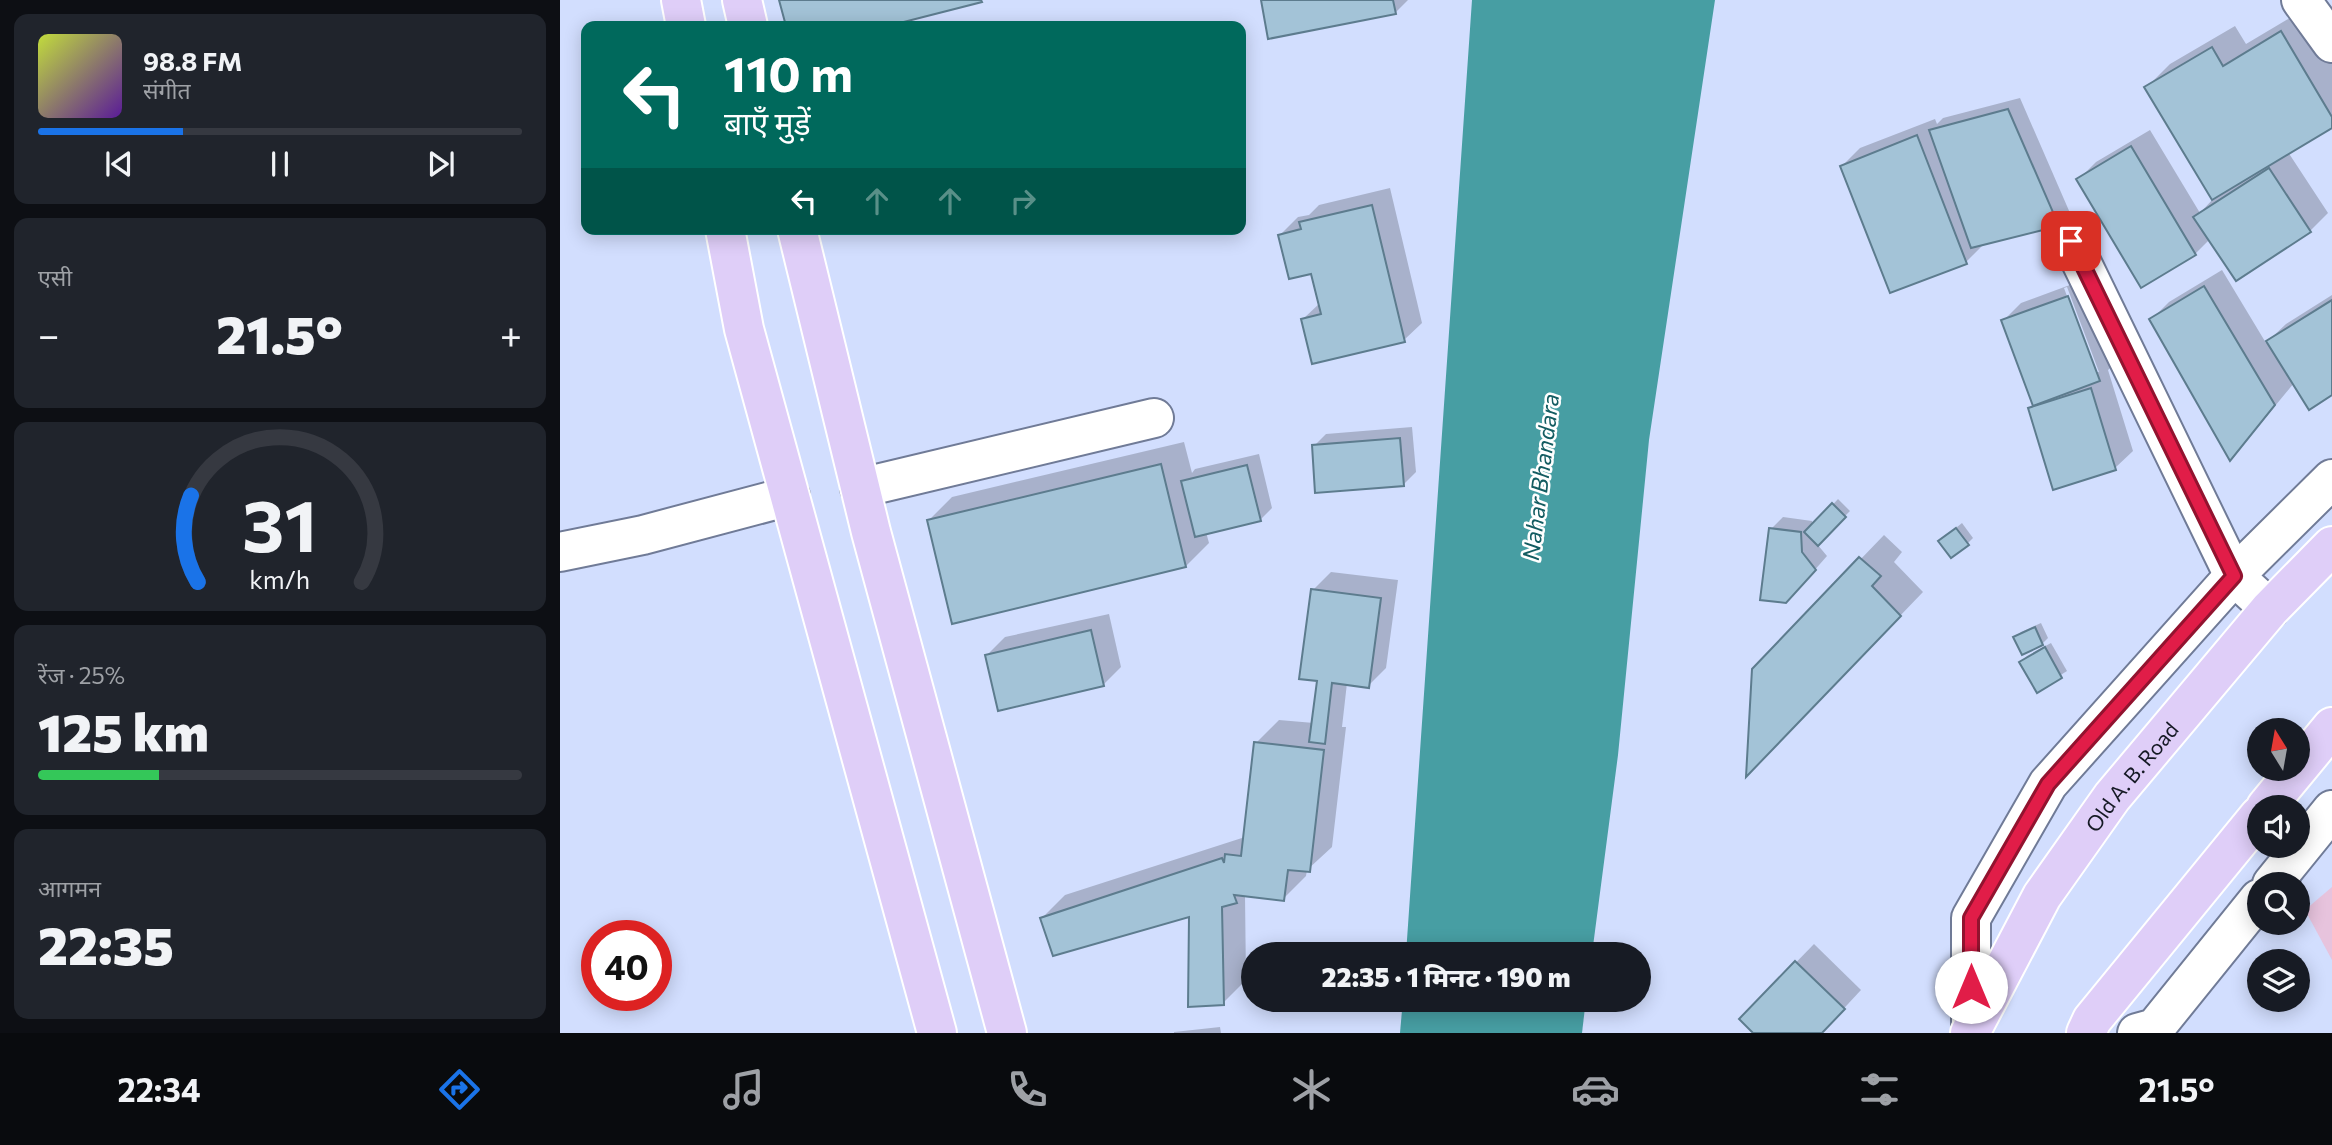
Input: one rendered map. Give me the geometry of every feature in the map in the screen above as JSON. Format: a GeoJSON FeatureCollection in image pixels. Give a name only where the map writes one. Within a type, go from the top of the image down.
{"type":"FeatureCollection","features":[{"type":"Feature","properties":{"kind":"main road"},"geometry":{"type":"LineString","coordinates":[[681,0],[685,21]]}},
{"type":"Feature","properties":{"kind":"main road"},"geometry":{"type":"LineString","coordinates":[[741,0],[747,21]]}},
{"type":"Feature","properties":{"kind":"main road"},"geometry":{"type":"LineString","coordinates":[[726,235],[744,329],[937,1033]]}},
{"type":"Feature","properties":{"kind":"main road"},"geometry":{"type":"LineString","coordinates":[[798,235],[860,488],[1007,1033]]}},
{"type":"Feature","properties":{"kind":"main road","name":"Old A. B. Road"},"geometry":{"type":"LineString","coordinates":[[1970,1033],[2042,896],[2112,797],[2270,609],[2332,546]]}},
{"type":"Feature","properties":{"kind":"main road"},"geometry":{"type":"LineString","coordinates":[[2276,795],[2332,727]]}},
{"type":"Feature","properties":{"kind":"main road"},"geometry":{"type":"LineString","coordinates":[[2086,1033],[2092,1020],[2247,831]]}},
{"type":"Feature","properties":{"kind":"street"},"geometry":{"type":"LineString","coordinates":[[2301,0],[2332,43]]}},
{"type":"Feature","properties":{"kind":"street"},"geometry":{"type":"LineString","coordinates":[[2071,241],[2234,576],[2270,609]]}},
{"type":"Feature","properties":{"kind":"street"},"geometry":{"type":"LineString","coordinates":[[860,488],[1154,418]]}},
{"type":"Feature","properties":{"kind":"street"},"geometry":{"type":"LineString","coordinates":[[1970,1033],[1971,918],[2048,784],[2234,576],[2332,479]]}},
{"type":"Feature","properties":{"kind":"street"},"geometry":{"type":"LineString","coordinates":[[560,552],[643,535],[790,496]]}},
{"type":"Feature","properties":{"kind":"street"},"geometry":{"type":"LineString","coordinates":[[2282,872],[2332,810]]}},
{"type":"Feature","properties":{"kind":"street"},"geometry":{"type":"LineString","coordinates":[[2149,1031],[2247,913]]}},
{"type":"Feature","properties":{"kind":"shaded area"},"geometry":{"type":"Polygon","coordinates":[[[2332,887],[2332,960],[2310,919],[2310,906],[2332,887]]]}},
{"type":"Feature","properties":{"kind":"water","name":"Nahar Bhandara"},"geometry":{"type":"Polygon","coordinates":[[[1472,0],[1715,0],[1649,440],[1618,755],[1594,942],[1407,942],[1472,0]]]}},
{"type":"Feature","properties":{"kind":"water"},"geometry":{"type":"Polygon","coordinates":[[[1402,1012],[1584,1012],[1582,1033],[1400,1033],[1402,1012]]]}},
{"type":"Feature","properties":{"kind":"building"},"geometry":{"type":"Polygon","coordinates":[[[779,0],[982,2],[908,21],[785,21],[779,0]]]}},
{"type":"Feature","properties":{"kind":"building"},"geometry":{"type":"Polygon","coordinates":[[[1261,0],[1393,0],[1396,14],[1268,39],[1261,0]]]}},
{"type":"Feature","properties":{"kind":"building"},"geometry":{"type":"Polygon","coordinates":[[[2281,31],[2332,117],[2332,128],[2212,200],[2144,87],[2212,47],[2223,66],[2281,31]]]}},
{"type":"Feature","properties":{"kind":"building"},"geometry":{"type":"Polygon","coordinates":[[[2008,109],[2059,226],[1971,248],[1929,130],[2008,109]]]}},
{"type":"Feature","properties":{"kind":"building"},"geometry":{"type":"Polygon","coordinates":[[[1917,135],[1967,264],[1890,293],[1840,166],[1917,135]]]}},
{"type":"Feature","properties":{"kind":"building"},"geometry":{"type":"Polygon","coordinates":[[[2131,146],[2196,255],[2141,288],[2076,179],[2131,146]]]}},
{"type":"Feature","properties":{"kind":"building"},"geometry":{"type":"Polygon","coordinates":[[[2269,168],[2311,232],[2236,281],[2193,217],[2269,168]]]}},
{"type":"Feature","properties":{"kind":"building"},"geometry":{"type":"Polygon","coordinates":[[[1372,205],[1405,342],[1312,364],[1301,319],[1321,314],[1311,274],[1289,279],[1278,235],[1301,229],[1299,222],[1372,205]]]}},
{"type":"Feature","properties":{"kind":"building"},"geometry":{"type":"Polygon","coordinates":[[[2204,286],[2275,405],[2230,461],[2149,319],[2204,286]]]}},
{"type":"Feature","properties":{"kind":"building"},"geometry":{"type":"Polygon","coordinates":[[[2068,296],[2100,381],[2033,406],[2001,320],[2068,296]]]}},
{"type":"Feature","properties":{"kind":"building"},"geometry":{"type":"Polygon","coordinates":[[[2332,300],[2332,395],[2309,410],[2266,341],[2332,300]]]}},
{"type":"Feature","properties":{"kind":"building"},"geometry":{"type":"Polygon","coordinates":[[[2091,388],[2116,470],[2053,490],[2028,408],[2091,388]]]}},
{"type":"Feature","properties":{"kind":"building"},"geometry":{"type":"Polygon","coordinates":[[[1400,438],[1404,486],[1315,493],[1312,445],[1400,438]]]}},
{"type":"Feature","properties":{"kind":"building"},"geometry":{"type":"Polygon","coordinates":[[[1161,464],[1186,567],[952,624],[927,520],[1161,464]]]}},
{"type":"Feature","properties":{"kind":"building"},"geometry":{"type":"Polygon","coordinates":[[[1247,465],[1261,521],[1195,537],[1181,481],[1247,465]]]}},
{"type":"Feature","properties":{"kind":"building"},"geometry":{"type":"Polygon","coordinates":[[[1832,503],[1846,517],[1818,546],[1804,532],[1832,503]]]}},
{"type":"Feature","properties":{"kind":"building"},"geometry":{"type":"Polygon","coordinates":[[[1769,528],[1801,532],[1802,552],[1816,570],[1786,603],[1760,600],[1769,528]]]}},
{"type":"Feature","properties":{"kind":"building"},"geometry":{"type":"Polygon","coordinates":[[[1956,528],[1969,545],[1951,558],[1938,541],[1956,528]]]}},
{"type":"Feature","properties":{"kind":"building"},"geometry":{"type":"Polygon","coordinates":[[[1859,557],[1881,576],[1872,586],[1901,616],[1746,777],[1752,669],[1859,557]]]}},
{"type":"Feature","properties":{"kind":"building"},"geometry":{"type":"Polygon","coordinates":[[[1311,589],[1381,598],[1369,688],[1332,683],[1325,744],[1309,742],[1317,681],[1299,679],[1311,589]]]}},
{"type":"Feature","properties":{"kind":"building"},"geometry":{"type":"Polygon","coordinates":[[[2035,627],[2043,645],[2022,655],[2013,637],[2035,627]]]}},
{"type":"Feature","properties":{"kind":"building"},"geometry":{"type":"Polygon","coordinates":[[[1091,630],[1104,686],[998,711],[985,655],[1091,630]]]}},
{"type":"Feature","properties":{"kind":"building"},"geometry":{"type":"Polygon","coordinates":[[[2045,647],[2062,678],[2037,693],[2019,662],[2045,647]]]}},
{"type":"Feature","properties":{"kind":"building"},"geometry":{"type":"Polygon","coordinates":[[[1254,742],[1324,750],[1310,872],[1288,870],[1284,901],[1234,895],[1237,903],[1222,907],[1224,1005],[1188,1007],[1189,917],[1053,956],[1040,918],[1222,858],[1224,863],[1225,854],[1241,856],[1254,742]]]}},
{"type":"Feature","properties":{"kind":"building"},"geometry":{"type":"Polygon","coordinates":[[[1795,961],[1845,1009],[1822,1033],[1753,1033],[1739,1019],[1795,961]]]}},
{"type":"Feature","properties":{"kind":"route"},"geometry":{"type":"LineString","coordinates":[[1971,987],[1971,918],[2048,784],[2234,576],[2071,241]]}}]}
